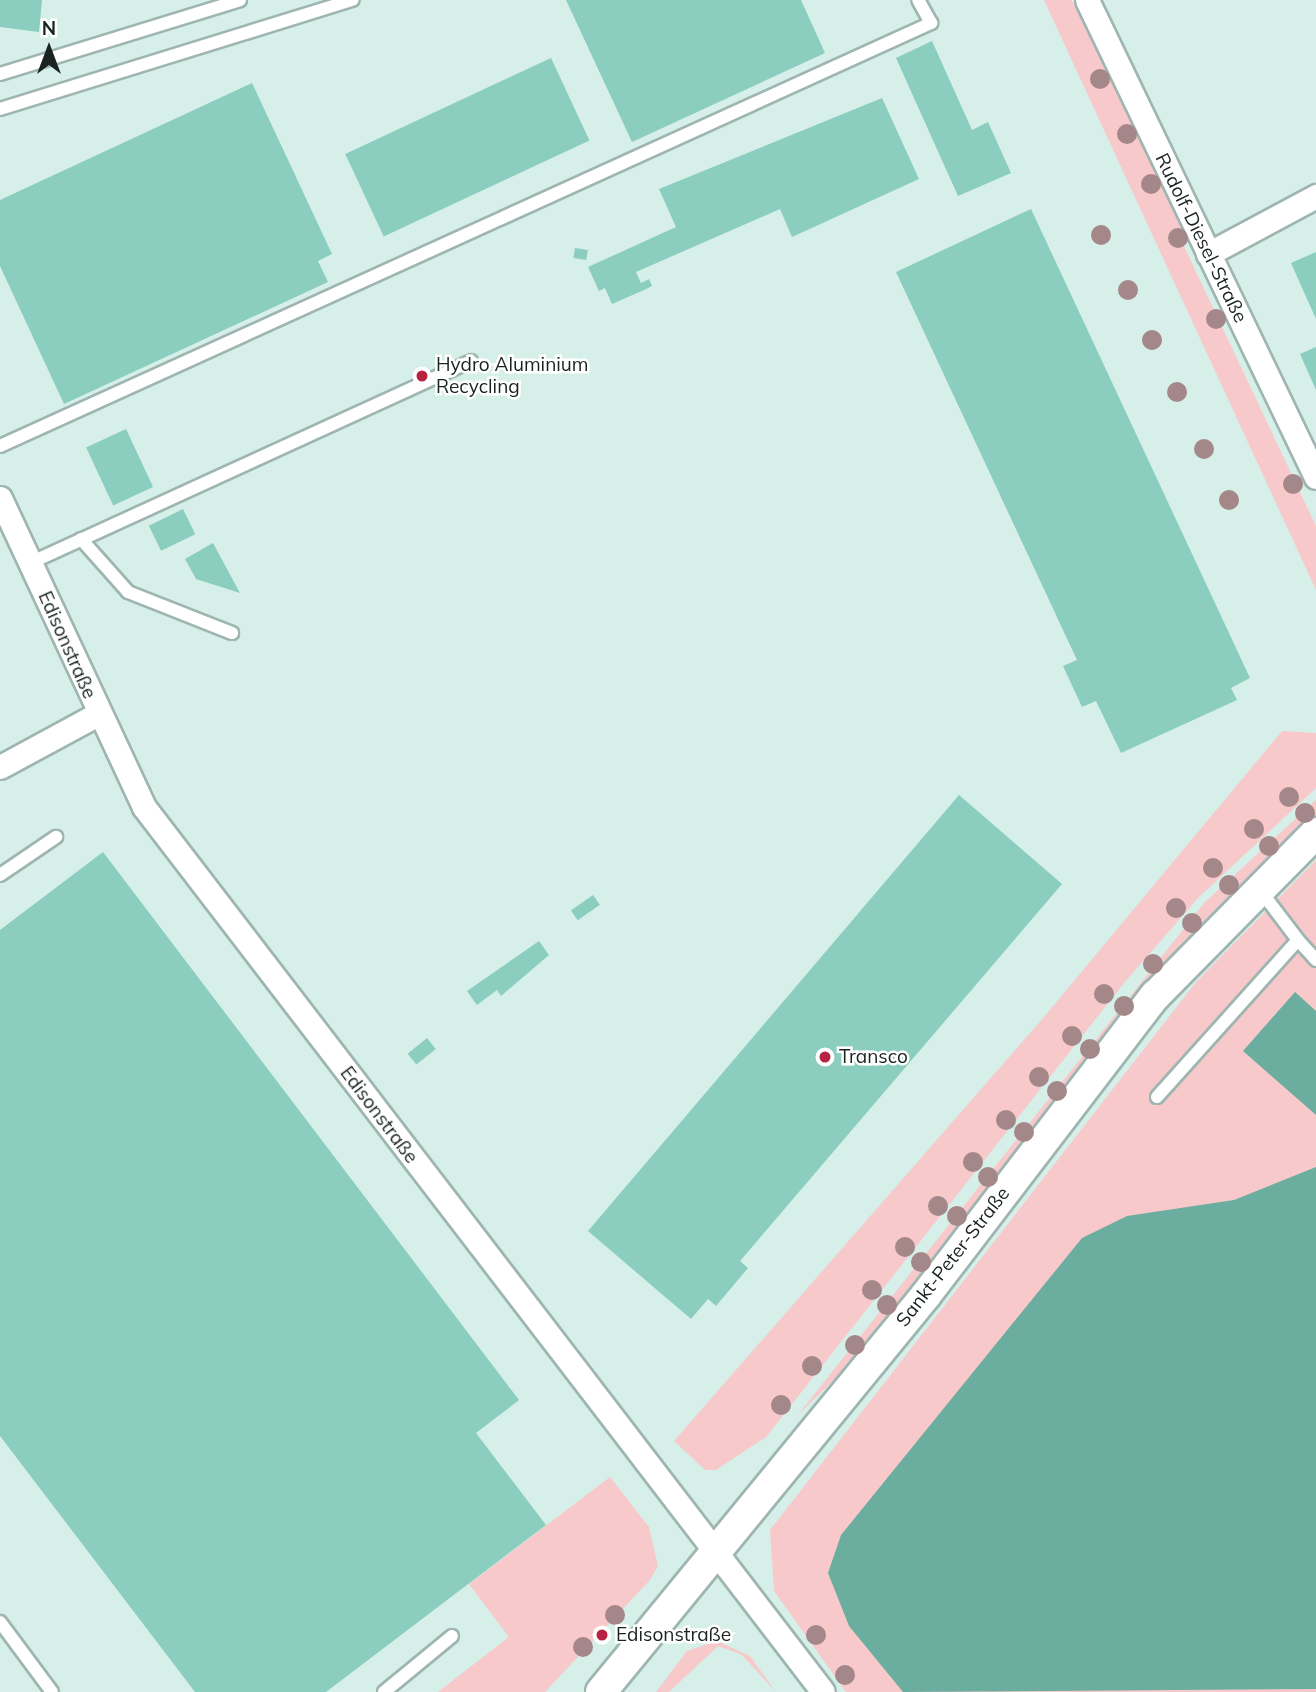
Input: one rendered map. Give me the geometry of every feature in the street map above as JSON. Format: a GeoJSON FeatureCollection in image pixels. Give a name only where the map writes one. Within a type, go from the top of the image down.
{"type":"FeatureCollection","features":[{"type":"Feature","properties":{"kind":"street","name":"Rudolf-Diesel-Straße"},"geometry":{"type":"LineString","coordinates":[[1087,0],[1316,477]]}},
{"type":"Feature","properties":{"kind":"street"},"geometry":{"type":"LineString","coordinates":[[1208,254],[1316,196]]}},
{"type":"Feature","properties":{"kind":"street","name":"Edisonstraße"},"geometry":{"type":"LineString","coordinates":[[0,498],[144,807],[718,1550],[823,1692]]}},
{"type":"Feature","properties":{"kind":"street"},"geometry":{"type":"LineString","coordinates":[[0,767],[99,714]]}},
{"type":"Feature","properties":{"kind":"street","name":"Sankt-Peter-Straße"},"geometry":{"type":"LineString","coordinates":[[601,1692],[926,1295],[1155,996],[1258,887],[1316,833]]}},
{"type":"Feature","properties":{"kind":"lane"},"geometry":{"type":"LineString","coordinates":[[0,74],[240,0]]}},
{"type":"Feature","properties":{"kind":"lane"},"geometry":{"type":"LineString","coordinates":[[0,109],[353,0]]}},
{"type":"Feature","properties":{"kind":"lane"},"geometry":{"type":"LineString","coordinates":[[0,446],[931,23],[918,0]]}},
{"type":"Feature","properties":{"kind":"lane"},"geometry":{"type":"LineString","coordinates":[[30,563],[471,361]]}},
{"type":"Feature","properties":{"kind":"lane"},"geometry":{"type":"LineString","coordinates":[[81,539],[128,592],[232,632]]}},
{"type":"Feature","properties":{"kind":"lane"},"geometry":{"type":"LineString","coordinates":[[0,875],[55,838]]}},
{"type":"Feature","properties":{"kind":"lane"},"geometry":{"type":"LineString","coordinates":[[1258,887],[1316,960]]}},
{"type":"Feature","properties":{"kind":"lane"},"geometry":{"type":"LineString","coordinates":[[1157,1097],[1298,940]]}},
{"type":"Feature","properties":{"kind":"lane"},"geometry":{"type":"LineString","coordinates":[[0,1622],[52,1692]]}},
{"type":"Feature","properties":{"kind":"lane"},"geometry":{"type":"LineString","coordinates":[[384,1692],[452,1636]]}},
{"type":"Feature","properties":{"kind":"shaded area"},"geometry":{"type":"Polygon","coordinates":[[[1044,0],[1072,0],[1192,236],[1182,242],[1316,526],[1316,590],[1044,0]]]}},
{"type":"Feature","properties":{"kind":"shaded area"},"geometry":{"type":"Polygon","coordinates":[[[1282,731],[1316,733],[1316,788],[1198,898],[1124,983],[766,1437],[716,1470],[705,1470],[674,1441],[1044,1017],[1282,731]]]}},
{"type":"Feature","properties":{"kind":"shaded area"},"geometry":{"type":"Polygon","coordinates":[[[1316,800],[1316,815],[1206,919],[1117,1021],[856,1358],[797,1416],[1205,902],[1316,800]]]}},
{"type":"Feature","properties":{"kind":"shaded area"},"geometry":{"type":"Polygon","coordinates":[[[1316,860],[1316,1692],[846,1692],[774,1591],[770,1530],[1196,982],[1316,860]]]}},
{"type":"Feature","properties":{"kind":"shaded area"},"geometry":{"type":"Polygon","coordinates":[[[1295,992],[1316,1011],[1316,1115],[1243,1051],[1295,992]]]}},
{"type":"Feature","properties":{"kind":"shaded area"},"geometry":{"type":"Polygon","coordinates":[[[1316,1167],[1316,1689],[903,1692],[849,1626],[828,1573],[841,1535],[1082,1238],[1127,1216],[1234,1200],[1316,1167]]]}},
{"type":"Feature","properties":{"kind":"shaded area"},"geometry":{"type":"Polygon","coordinates":[[[610,1477],[649,1527],[658,1566],[650,1580],[545,1692],[438,1692],[509,1637],[469,1584],[610,1477]]]}},
{"type":"Feature","properties":{"kind":"shaded area"},"geometry":{"type":"Polygon","coordinates":[[[717,1641],[750,1656],[776,1692],[741,1654],[718,1646],[669,1692],[656,1692],[687,1651],[717,1641]]]}},
{"type":"Feature","properties":{"kind":"building"},"geometry":{"type":"Polygon","coordinates":[[[0,0],[42,0],[39,32],[0,27],[0,0]]]}},
{"type":"Feature","properties":{"kind":"building"},"geometry":{"type":"Polygon","coordinates":[[[566,0],[801,0],[825,53],[632,142],[566,0]]]}},
{"type":"Feature","properties":{"kind":"building"},"geometry":{"type":"Polygon","coordinates":[[[932,41],[972,130],[988,122],[1011,173],[958,196],[896,58],[932,41]]]}},
{"type":"Feature","properties":{"kind":"building"},"geometry":{"type":"Polygon","coordinates":[[[551,58],[589,140],[384,236],[345,154],[551,58]]]}},
{"type":"Feature","properties":{"kind":"building"},"geometry":{"type":"Polygon","coordinates":[[[252,83],[332,254],[318,261],[328,282],[64,404],[0,266],[0,200],[252,83]]]}},
{"type":"Feature","properties":{"kind":"building"},"geometry":{"type":"Polygon","coordinates":[[[882,98],[919,179],[792,237],[780,209],[636,272],[641,283],[649,279],[652,286],[644,290],[612,304],[605,288],[599,291],[588,267],[676,227],[659,189],[882,98]]]}},
{"type":"Feature","properties":{"kind":"building"},"geometry":{"type":"Polygon","coordinates":[[[1031,209],[1250,678],[1231,688],[1237,700],[1121,753],[1096,701],[1082,707],[1063,666],[1077,660],[896,272],[1031,209]]]}},
{"type":"Feature","properties":{"kind":"building"},"geometry":{"type":"Polygon","coordinates":[[[575,248],[588,250],[586,260],[573,258],[575,248]]]}},
{"type":"Feature","properties":{"kind":"building"},"geometry":{"type":"Polygon","coordinates":[[[1316,252],[1316,319],[1291,263],[1316,252]]]}},
{"type":"Feature","properties":{"kind":"building"},"geometry":{"type":"Polygon","coordinates":[[[1316,347],[1316,390],[1300,354],[1316,347]]]}},
{"type":"Feature","properties":{"kind":"building"},"geometry":{"type":"Polygon","coordinates":[[[126,429],[153,487],[113,506],[86,448],[126,429]]]}},
{"type":"Feature","properties":{"kind":"building"},"geometry":{"type":"Polygon","coordinates":[[[183,509],[195,534],[161,551],[149,526],[183,509]]]}},
{"type":"Feature","properties":{"kind":"building"},"geometry":{"type":"Polygon","coordinates":[[[213,543],[240,593],[196,579],[185,559],[213,543]]]}},
{"type":"Feature","properties":{"kind":"building","name":"Transco"},"geometry":{"type":"Polygon","coordinates":[[[959,795],[1062,884],[740,1261],[748,1268],[716,1306],[708,1299],[691,1319],[588,1231],[959,795]]]}},
{"type":"Feature","properties":{"kind":"building"},"geometry":{"type":"Polygon","coordinates":[[[103,852],[519,1400],[476,1433],[546,1525],[326,1692],[195,1692],[0,1436],[0,930],[103,852]]]}},
{"type":"Feature","properties":{"kind":"building"},"geometry":{"type":"Polygon","coordinates":[[[593,895],[600,905],[578,920],[571,910],[593,895]]]}},
{"type":"Feature","properties":{"kind":"building"},"geometry":{"type":"Polygon","coordinates":[[[539,941],[549,955],[501,996],[497,990],[477,1005],[467,991],[539,941]]]}},
{"type":"Feature","properties":{"kind":"building"},"geometry":{"type":"Polygon","coordinates":[[[427,1038],[436,1049],[416,1065],[408,1054],[427,1038]]]}},
{"type":"Feature","properties":{"kind":"place","name":"Hydro Aluminium Recycling"},"geometry":{"type":"Point","coordinates":[422,376]}},
{"type":"Feature","properties":{"kind":"place","name":"Transco"},"geometry":{"type":"Point","coordinates":[825,1057]}},
{"type":"Feature","properties":{"kind":"place","name":"Edisonstraße"},"geometry":{"type":"Point","coordinates":[602,1635]}}]}
